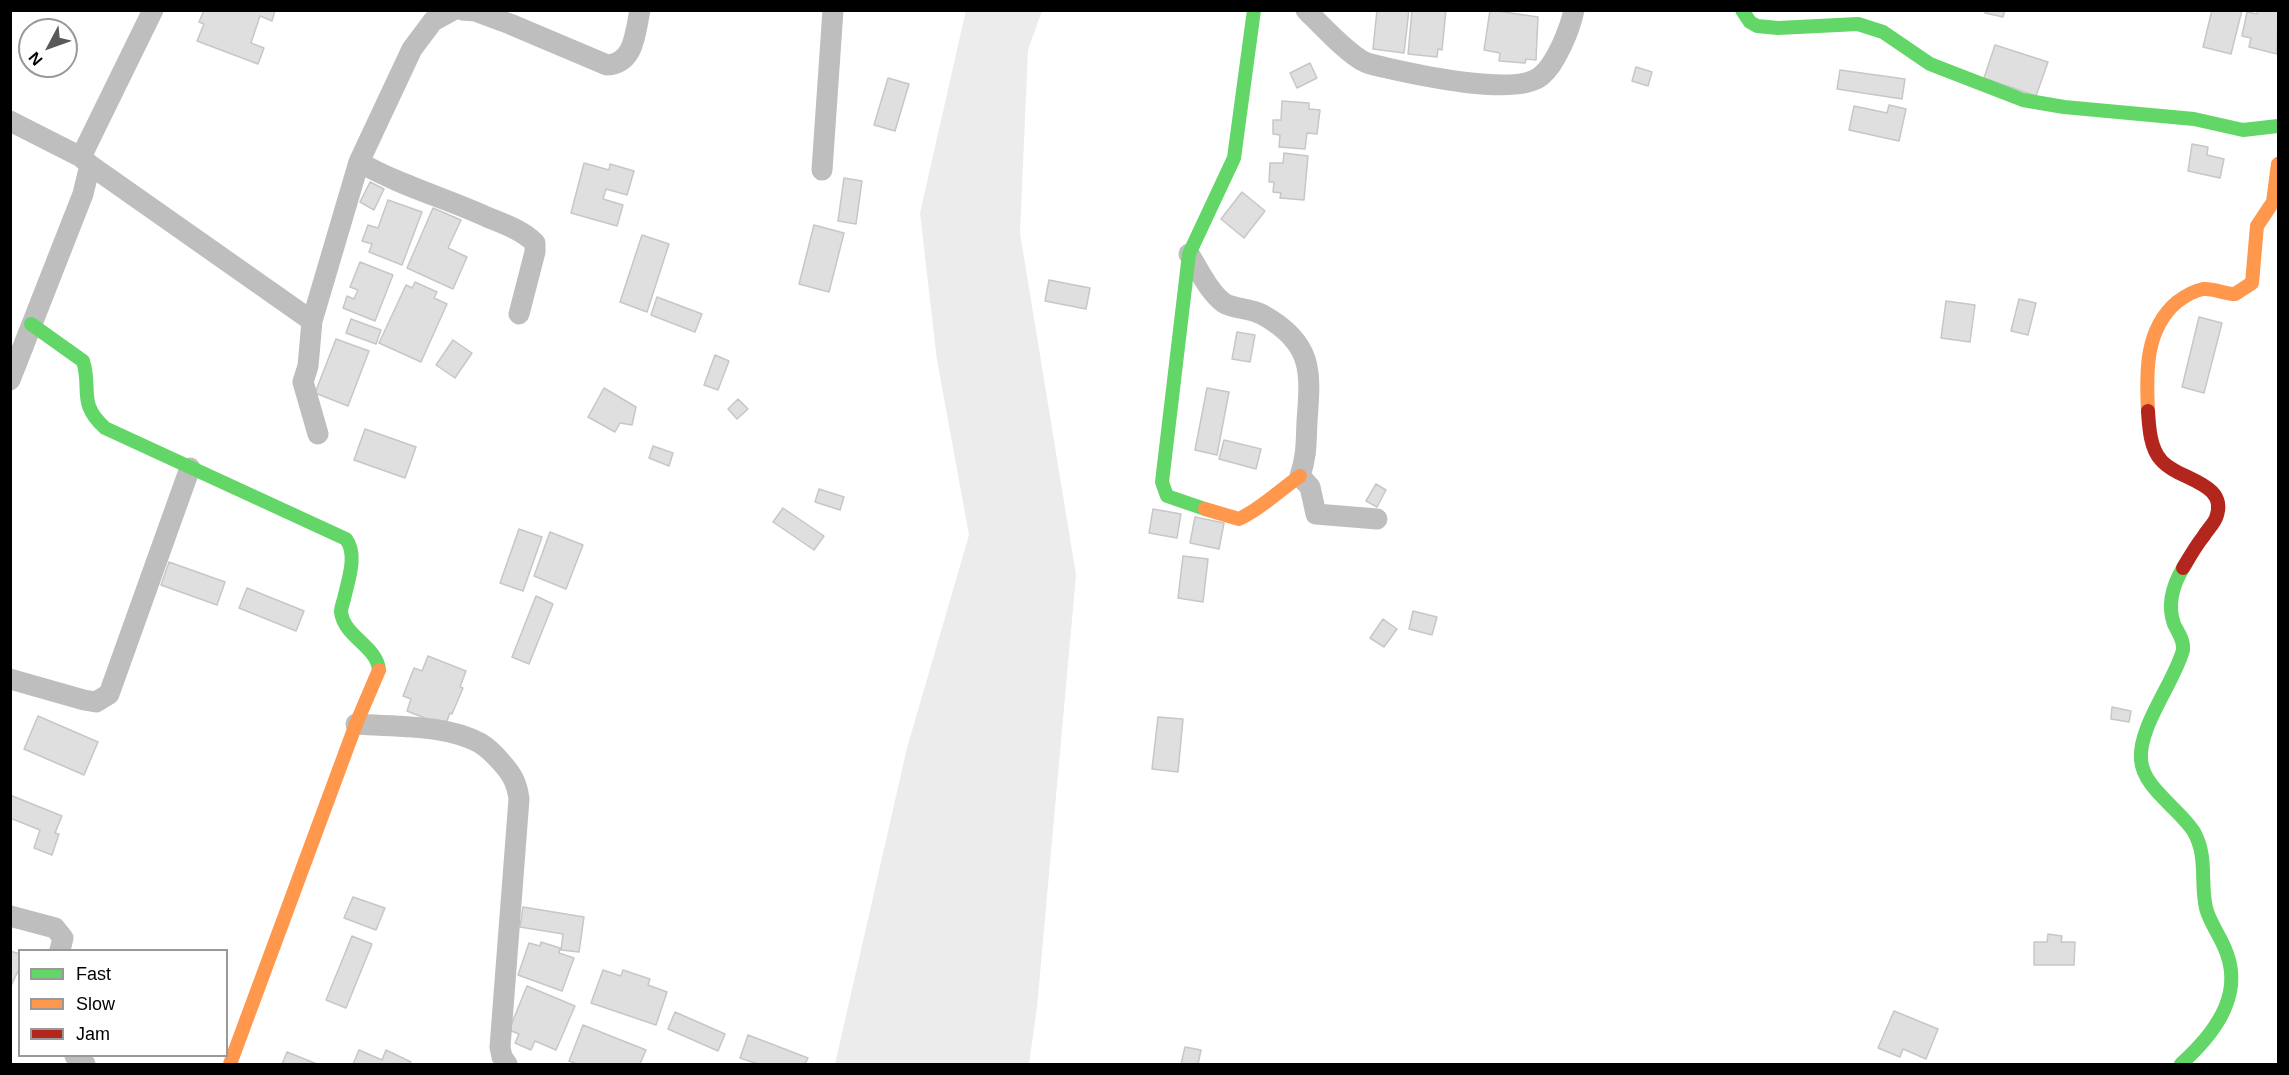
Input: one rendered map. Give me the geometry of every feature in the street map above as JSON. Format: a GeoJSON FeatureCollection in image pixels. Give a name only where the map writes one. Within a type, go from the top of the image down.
{"type":"FeatureCollection","features":[{"type":"Feature","properties":{"kind":"street"},"geometry":{"type":"LineString","coordinates":[[10,380],[83,195],[85,161],[153,10]]}},
{"type":"Feature","properties":{"kind":"street"},"geometry":{"type":"LineString","coordinates":[[318,434],[303,382],[308,366],[312,321],[359,162],[412,50],[433,21],[453,10]]}},
{"type":"Feature","properties":{"kind":"street"},"geometry":{"type":"LineString","coordinates":[[462,10],[475,11],[510,24],[606,65],[621,62],[628,55],[633,45],[640,10]]}},
{"type":"Feature","properties":{"kind":"street"},"geometry":{"type":"LineString","coordinates":[[822,170],[833,10]]}},
{"type":"Feature","properties":{"kind":"street"},"geometry":{"type":"LineString","coordinates":[[1189,254],[1224,303],[1233,307],[1244,307],[1263,315],[1282,328],[1304,353],[1310,380],[1307,455],[1300,476],[1276,492],[1252,513],[1239,519],[1185,504],[1167,496],[1162,482],[1164,449],[1189,254],[1234,158],[1254,10]]}},
{"type":"Feature","properties":{"kind":"street"},"geometry":{"type":"LineString","coordinates":[[1306,10],[1364,62],[1415,74],[1482,84],[1519,84],[1541,77],[1560,48],[1571,24],[1574,10]]}},
{"type":"Feature","properties":{"kind":"street"},"geometry":{"type":"LineString","coordinates":[[1742,10],[1750,22],[1757,26],[1778,28],[1858,24],[1883,32],[1930,64],[2023,100],[2064,107],[2194,119],[2243,130],[2278,126]]}},
{"type":"Feature","properties":{"kind":"street"},"geometry":{"type":"LineString","coordinates":[[10,121],[85,161],[312,321]]}},
{"type":"Feature","properties":{"kind":"street"},"geometry":{"type":"LineString","coordinates":[[359,162],[380,174],[459,204],[526,234],[535,243],[535,252],[519,314]]}},
{"type":"Feature","properties":{"kind":"street"},"geometry":{"type":"LineString","coordinates":[[2181,1065],[2209,1038],[2223,1016],[2230,991],[2230,962],[2208,916],[2204,900],[2199,840],[2142,772],[2140,760],[2141,747],[2183,652],[2184,638],[2175,625],[2171,607],[2175,585],[2202,537],[2212,526],[2217,514],[2218,500],[2208,486],[2181,475],[2158,457],[2154,449],[2150,426],[2147,369],[2153,336],[2164,315],[2175,303],[2195,290],[2211,289],[2228,294],[2241,292],[2252,283],[2257,226],[2273,202],[2278,164]]}},
{"type":"Feature","properties":{"kind":"street"},"geometry":{"type":"LineString","coordinates":[[31,324],[83,361],[86,369],[84,384],[87,401],[98,422],[105,428],[346,539],[351,546],[351,564],[341,612],[347,626],[378,659],[380,672],[356,724],[230,1065]]}},
{"type":"Feature","properties":{"kind":"street"},"geometry":{"type":"LineString","coordinates":[[10,679],[96,702],[109,694],[190,468]]}},
{"type":"Feature","properties":{"kind":"street"},"geometry":{"type":"LineString","coordinates":[[1300,476],[1310,487],[1316,514],[1377,519]]}},
{"type":"Feature","properties":{"kind":"street"},"geometry":{"type":"LineString","coordinates":[[356,724],[440,730],[469,738],[482,744],[512,774],[518,787],[519,799],[500,1047],[507,1065]]}},
{"type":"Feature","properties":{"kind":"street"},"geometry":{"type":"LineString","coordinates":[[10,916],[55,928],[63,938],[60,949]]}},
{"type":"Feature","properties":{"kind":"shaded area"},"geometry":{"type":"Polygon","coordinates":[[[966,10],[1042,11],[1028,50],[1020,233],[1076,575],[1037,1007],[1029,1064],[835,1064],[907,748],[969,535],[937,360],[920,213],[966,10]]]}},
{"type":"Feature","properties":{"kind":"building"},"geometry":{"type":"Polygon","coordinates":[[[204,10],[275,10],[272,21],[260,16],[251,43],[264,48],[258,64],[197,41],[204,24],[199,22],[204,10]]]}},
{"type":"Feature","properties":{"kind":"building"},"geometry":{"type":"Polygon","coordinates":[[[1377,10],[1409,10],[1404,53],[1373,49],[1377,10]]]}},
{"type":"Feature","properties":{"kind":"building"},"geometry":{"type":"Polygon","coordinates":[[[1412,10],[1446,10],[1442,50],[1438,49],[1437,57],[1408,54],[1412,10]]]}},
{"type":"Feature","properties":{"kind":"building"},"geometry":{"type":"Polygon","coordinates":[[[1490,10],[1538,17],[1536,60],[1526,59],[1525,63],[1499,61],[1500,53],[1484,50],[1490,10]]]}},
{"type":"Feature","properties":{"kind":"building"},"geometry":{"type":"Polygon","coordinates":[[[1986,10],[2005,10],[2003,17],[1985,13],[1986,10]]]}},
{"type":"Feature","properties":{"kind":"building"},"geometry":{"type":"Polygon","coordinates":[[[2212,10],[2242,10],[2231,54],[2203,47],[2212,10]]]}},
{"type":"Feature","properties":{"kind":"building"},"geometry":{"type":"Polygon","coordinates":[[[2258,10],[2278,10],[2277,54],[2249,47],[2251,38],[2242,36],[2247,12],[2257,14],[2258,10]]]}},
{"type":"Feature","properties":{"kind":"building"},"geometry":{"type":"Polygon","coordinates":[[[1995,45],[2048,62],[2036,96],[1984,78],[1995,45]]]}},
{"type":"Feature","properties":{"kind":"building"},"geometry":{"type":"Polygon","coordinates":[[[1310,63],[1317,78],[1297,88],[1290,73],[1310,63]]]}},
{"type":"Feature","properties":{"kind":"building"},"geometry":{"type":"Polygon","coordinates":[[[1636,67],[1652,72],[1648,86],[1632,81],[1636,67]]]}},
{"type":"Feature","properties":{"kind":"building"},"geometry":{"type":"Polygon","coordinates":[[[1840,70],[1905,79],[1902,99],[1837,89],[1840,70]]]}},
{"type":"Feature","properties":{"kind":"building"},"geometry":{"type":"Polygon","coordinates":[[[888,78],[909,84],[895,131],[874,125],[888,78]]]}},
{"type":"Feature","properties":{"kind":"building"},"geometry":{"type":"Polygon","coordinates":[[[1282,101],[1309,103],[1309,109],[1320,110],[1317,134],[1307,133],[1305,149],[1279,147],[1280,135],[1273,134],[1273,120],[1281,120],[1282,101]]]}},
{"type":"Feature","properties":{"kind":"building"},"geometry":{"type":"Polygon","coordinates":[[[1889,105],[1906,109],[1899,141],[1849,130],[1854,106],[1887,113],[1889,105]]]}},
{"type":"Feature","properties":{"kind":"building"},"geometry":{"type":"Polygon","coordinates":[[[2192,144],[2208,147],[2207,155],[2224,159],[2220,178],[2188,171],[2192,144]]]}},
{"type":"Feature","properties":{"kind":"building"},"geometry":{"type":"Polygon","coordinates":[[[1284,153],[1308,156],[1304,200],[1280,198],[1281,193],[1273,192],[1274,182],[1269,182],[1270,163],[1283,163],[1284,153]]]}},
{"type":"Feature","properties":{"kind":"building"},"geometry":{"type":"Polygon","coordinates":[[[584,163],[609,170],[610,164],[634,171],[627,195],[606,189],[603,199],[623,205],[617,226],[571,213],[584,163]]]}},
{"type":"Feature","properties":{"kind":"building"},"geometry":{"type":"Polygon","coordinates":[[[844,178],[862,181],[856,224],[838,221],[844,178]]]}},
{"type":"Feature","properties":{"kind":"building"},"geometry":{"type":"Polygon","coordinates":[[[370,182],[384,189],[374,210],[360,202],[370,182]]]}},
{"type":"Feature","properties":{"kind":"building"},"geometry":{"type":"Polygon","coordinates":[[[1242,192],[1265,211],[1244,238],[1221,219],[1242,192]]]}},
{"type":"Feature","properties":{"kind":"building"},"geometry":{"type":"Polygon","coordinates":[[[388,200],[422,212],[402,265],[369,252],[372,244],[362,241],[368,225],[378,228],[388,200]]]}},
{"type":"Feature","properties":{"kind":"building"},"geometry":{"type":"Polygon","coordinates":[[[433,208],[461,220],[448,248],[467,257],[453,289],[407,268],[433,208]]]}},
{"type":"Feature","properties":{"kind":"building"},"geometry":{"type":"Polygon","coordinates":[[[814,225],[844,233],[829,292],[799,284],[814,225]]]}},
{"type":"Feature","properties":{"kind":"building"},"geometry":{"type":"Polygon","coordinates":[[[642,235],[669,244],[647,312],[620,302],[642,235]]]}},
{"type":"Feature","properties":{"kind":"building"},"geometry":{"type":"Polygon","coordinates":[[[360,262],[393,275],[375,321],[343,308],[347,296],[354,299],[358,290],[350,287],[360,262]]]}},
{"type":"Feature","properties":{"kind":"building"},"geometry":{"type":"Polygon","coordinates":[[[1049,280],[1090,288],[1086,309],[1045,301],[1049,280]]]}},
{"type":"Feature","properties":{"kind":"building"},"geometry":{"type":"Polygon","coordinates":[[[415,282],[437,292],[434,298],[447,304],[421,362],[379,343],[406,285],[412,288],[415,282]]]}},
{"type":"Feature","properties":{"kind":"building"},"geometry":{"type":"Polygon","coordinates":[[[657,297],[702,314],[695,332],[651,315],[657,297]]]}},
{"type":"Feature","properties":{"kind":"building"},"geometry":{"type":"Polygon","coordinates":[[[2019,299],[2036,303],[2028,335],[2011,331],[2019,299]]]}},
{"type":"Feature","properties":{"kind":"building"},"geometry":{"type":"Polygon","coordinates":[[[1946,301],[1975,305],[1970,342],[1941,338],[1946,301]]]}},
{"type":"Feature","properties":{"kind":"building"},"geometry":{"type":"Polygon","coordinates":[[[2199,317],[2222,323],[2204,393],[2182,387],[2199,317]]]}},
{"type":"Feature","properties":{"kind":"building"},"geometry":{"type":"Polygon","coordinates":[[[351,319],[381,330],[376,344],[346,333],[351,319]]]}},
{"type":"Feature","properties":{"kind":"building"},"geometry":{"type":"Polygon","coordinates":[[[1237,332],[1255,335],[1250,362],[1232,359],[1237,332]]]}},
{"type":"Feature","properties":{"kind":"building"},"geometry":{"type":"Polygon","coordinates":[[[336,339],[369,351],[348,406],[315,393],[336,339]]]}},
{"type":"Feature","properties":{"kind":"building"},"geometry":{"type":"Polygon","coordinates":[[[453,340],[472,353],[455,378],[436,365],[453,340]]]}},
{"type":"Feature","properties":{"kind":"building"},"geometry":{"type":"Polygon","coordinates":[[[715,355],[729,361],[718,390],[704,385],[715,355]]]}},
{"type":"Feature","properties":{"kind":"building"},"geometry":{"type":"Polygon","coordinates":[[[604,388],[636,407],[632,425],[620,423],[615,432],[588,417],[604,388]]]}},
{"type":"Feature","properties":{"kind":"building"},"geometry":{"type":"Polygon","coordinates":[[[1207,388],[1229,392],[1217,455],[1195,450],[1207,388]]]}},
{"type":"Feature","properties":{"kind":"building"},"geometry":{"type":"Polygon","coordinates":[[[738,399],[748,409],[737,419],[728,409],[738,399]]]}},
{"type":"Feature","properties":{"kind":"building"},"geometry":{"type":"Polygon","coordinates":[[[365,429],[416,447],[405,478],[354,460],[365,429]]]}},
{"type":"Feature","properties":{"kind":"building"},"geometry":{"type":"Polygon","coordinates":[[[1224,440],[1261,449],[1256,469],[1219,459],[1224,440]]]}},
{"type":"Feature","properties":{"kind":"building"},"geometry":{"type":"Polygon","coordinates":[[[653,446],[673,453],[669,466],[649,458],[653,446]]]}},
{"type":"Feature","properties":{"kind":"building"},"geometry":{"type":"Polygon","coordinates":[[[1376,484],[1386,490],[1377,507],[1366,501],[1376,484]]]}},
{"type":"Feature","properties":{"kind":"building"},"geometry":{"type":"Polygon","coordinates":[[[819,489],[844,497],[840,510],[815,502],[819,489]]]}},
{"type":"Feature","properties":{"kind":"building"},"geometry":{"type":"Polygon","coordinates":[[[783,508],[824,536],[814,550],[773,522],[783,508]]]}},
{"type":"Feature","properties":{"kind":"building"},"geometry":{"type":"Polygon","coordinates":[[[1153,509],[1181,514],[1177,538],[1149,533],[1153,509]]]}},
{"type":"Feature","properties":{"kind":"building"},"geometry":{"type":"Polygon","coordinates":[[[1195,517],[1224,523],[1219,549],[1190,543],[1195,517]]]}},
{"type":"Feature","properties":{"kind":"building"},"geometry":{"type":"Polygon","coordinates":[[[519,529],[542,537],[523,591],[500,583],[519,529]]]}},
{"type":"Feature","properties":{"kind":"building"},"geometry":{"type":"Polygon","coordinates":[[[550,532],[583,545],[566,589],[534,576],[550,532]]]}},
{"type":"Feature","properties":{"kind":"building"},"geometry":{"type":"Polygon","coordinates":[[[1183,556],[1208,559],[1203,602],[1178,598],[1183,556]]]}},
{"type":"Feature","properties":{"kind":"building"},"geometry":{"type":"Polygon","coordinates":[[[169,562],[225,582],[217,605],[161,585],[169,562]]]}},
{"type":"Feature","properties":{"kind":"building"},"geometry":{"type":"Polygon","coordinates":[[[247,588],[304,611],[296,631],[239,608],[247,588]]]}},
{"type":"Feature","properties":{"kind":"building"},"geometry":{"type":"Polygon","coordinates":[[[536,596],[553,604],[529,664],[512,657],[536,596]]]}},
{"type":"Feature","properties":{"kind":"building"},"geometry":{"type":"Polygon","coordinates":[[[1413,611],[1437,617],[1432,635],[1409,629],[1413,611]]]}},
{"type":"Feature","properties":{"kind":"building"},"geometry":{"type":"Polygon","coordinates":[[[1383,619],[1397,629],[1384,647],[1370,638],[1383,619]]]}},
{"type":"Feature","properties":{"kind":"building"},"geometry":{"type":"Polygon","coordinates":[[[428,656],[466,671],[460,687],[463,688],[445,726],[407,711],[411,699],[403,696],[414,668],[422,671],[428,656]]]}},
{"type":"Feature","properties":{"kind":"building"},"geometry":{"type":"Polygon","coordinates":[[[2112,707],[2131,711],[2129,722],[2111,719],[2112,707]]]}},
{"type":"Feature","properties":{"kind":"building"},"geometry":{"type":"Polygon","coordinates":[[[38,716],[98,742],[84,775],[24,749],[38,716]]]}},
{"type":"Feature","properties":{"kind":"building"},"geometry":{"type":"Polygon","coordinates":[[[1158,717],[1183,719],[1178,772],[1152,769],[1158,717]]]}},
{"type":"Feature","properties":{"kind":"building"},"geometry":{"type":"Polygon","coordinates":[[[10,795],[62,816],[55,833],[59,834],[52,855],[34,848],[40,830],[10,818],[10,795]]]}},
{"type":"Feature","properties":{"kind":"building"},"geometry":{"type":"Polygon","coordinates":[[[353,897],[385,908],[376,930],[344,918],[353,897]]]}},
{"type":"Feature","properties":{"kind":"building"},"geometry":{"type":"Polygon","coordinates":[[[523,907],[584,917],[579,952],[561,950],[563,934],[520,927],[523,907]]]}},
{"type":"Feature","properties":{"kind":"building"},"geometry":{"type":"Polygon","coordinates":[[[2048,934],[2062,936],[2061,942],[2075,942],[2074,965],[2034,965],[2034,942],[2047,942],[2048,934]]]}},
{"type":"Feature","properties":{"kind":"building"},"geometry":{"type":"Polygon","coordinates":[[[352,936],[372,944],[346,1008],[326,1000],[352,936]]]}},
{"type":"Feature","properties":{"kind":"building"},"geometry":{"type":"Polygon","coordinates":[[[541,942],[560,948],[559,953],[574,958],[562,991],[518,975],[529,943],[540,946],[541,942]]]}},
{"type":"Feature","properties":{"kind":"building"},"geometry":{"type":"Polygon","coordinates":[[[10,951],[18,953],[18,971],[10,988],[10,951]]]}},
{"type":"Feature","properties":{"kind":"building"},"geometry":{"type":"Polygon","coordinates":[[[603,970],[621,976],[623,970],[650,979],[648,985],[667,992],[656,1025],[591,1003],[603,970]]]}},
{"type":"Feature","properties":{"kind":"building"},"geometry":{"type":"Polygon","coordinates":[[[527,986],[575,1006],[556,1050],[535,1041],[531,1050],[515,1043],[519,1034],[509,1030],[527,986]]]}},
{"type":"Feature","properties":{"kind":"building"},"geometry":{"type":"Polygon","coordinates":[[[1894,1011],[1938,1029],[1926,1059],[1903,1049],[1900,1057],[1878,1048],[1894,1011]]]}},
{"type":"Feature","properties":{"kind":"building"},"geometry":{"type":"Polygon","coordinates":[[[675,1012],[725,1034],[718,1051],[668,1029],[675,1012]]]}},
{"type":"Feature","properties":{"kind":"building"},"geometry":{"type":"Polygon","coordinates":[[[583,1025],[646,1050],[640,1064],[577,1064],[569,1061],[583,1025]]]}},
{"type":"Feature","properties":{"kind":"building"},"geometry":{"type":"Polygon","coordinates":[[[748,1035],[808,1058],[805,1064],[758,1064],[740,1058],[748,1035]]]}},
{"type":"Feature","properties":{"kind":"building"},"geometry":{"type":"Polygon","coordinates":[[[1185,1047],[1201,1050],[1198,1064],[1181,1064],[1185,1047]]]}},
{"type":"Feature","properties":{"kind":"building"},"geometry":{"type":"Polygon","coordinates":[[[359,1050],[382,1060],[386,1050],[411,1062],[410,1064],[353,1064],[359,1050]]]}},
{"type":"Feature","properties":{"kind":"building"},"geometry":{"type":"Polygon","coordinates":[[[287,1052],[317,1064],[282,1064],[287,1052]]]}},
{"type":"Feature","properties":{"kind":"traffic: fast"},"geometry":{"type":"LineString","coordinates":[[1205,509],[1167,496],[1162,482],[1189,254],[1234,158],[1254,10]]}},
{"type":"Feature","properties":{"kind":"traffic: fast"},"geometry":{"type":"LineString","coordinates":[[1742,10],[1750,22],[1757,26],[1778,28],[1858,24],[1883,32],[1930,64],[2023,100],[2064,107],[2194,119],[2243,130],[2278,126]]}},
{"type":"Feature","properties":{"kind":"traffic: fast"},"geometry":{"type":"LineString","coordinates":[[31,324],[83,361],[88,403],[96,419],[105,428],[346,539],[350,545],[352,560],[341,612],[343,621],[373,654],[379,670]]}},
{"type":"Feature","properties":{"kind":"traffic: fast"},"geometry":{"type":"LineString","coordinates":[[2181,1064],[2204,1041],[2222,1015],[2231,986],[2231,970],[2227,954],[2206,908],[2198,841],[2188,823],[2148,780],[2141,760],[2145,734],[2183,650],[2182,639],[2174,624],[2171,610],[2174,588],[2183,568]]}},
{"type":"Feature","properties":{"kind":"traffic: slow"},"geometry":{"type":"LineString","coordinates":[[2148,411],[2147,381],[2150,352],[2153,338],[2166,313],[2177,302],[2196,291],[2207,289],[2235,294],[2252,283],[2257,226],[2273,202],[2278,164]]}},
{"type":"Feature","properties":{"kind":"traffic: slow"},"geometry":{"type":"LineString","coordinates":[[1205,509],[1239,519],[1263,505],[1300,476]]}},
{"type":"Feature","properties":{"kind":"traffic: slow"},"geometry":{"type":"LineString","coordinates":[[230,1064],[356,724],[379,670]]}},
{"type":"Feature","properties":{"kind":"traffic: jam"},"geometry":{"type":"LineString","coordinates":[[2148,411],[2151,437],[2157,455],[2169,467],[2200,483],[2216,497],[2218,506],[2215,521],[2183,568]]}}]}
